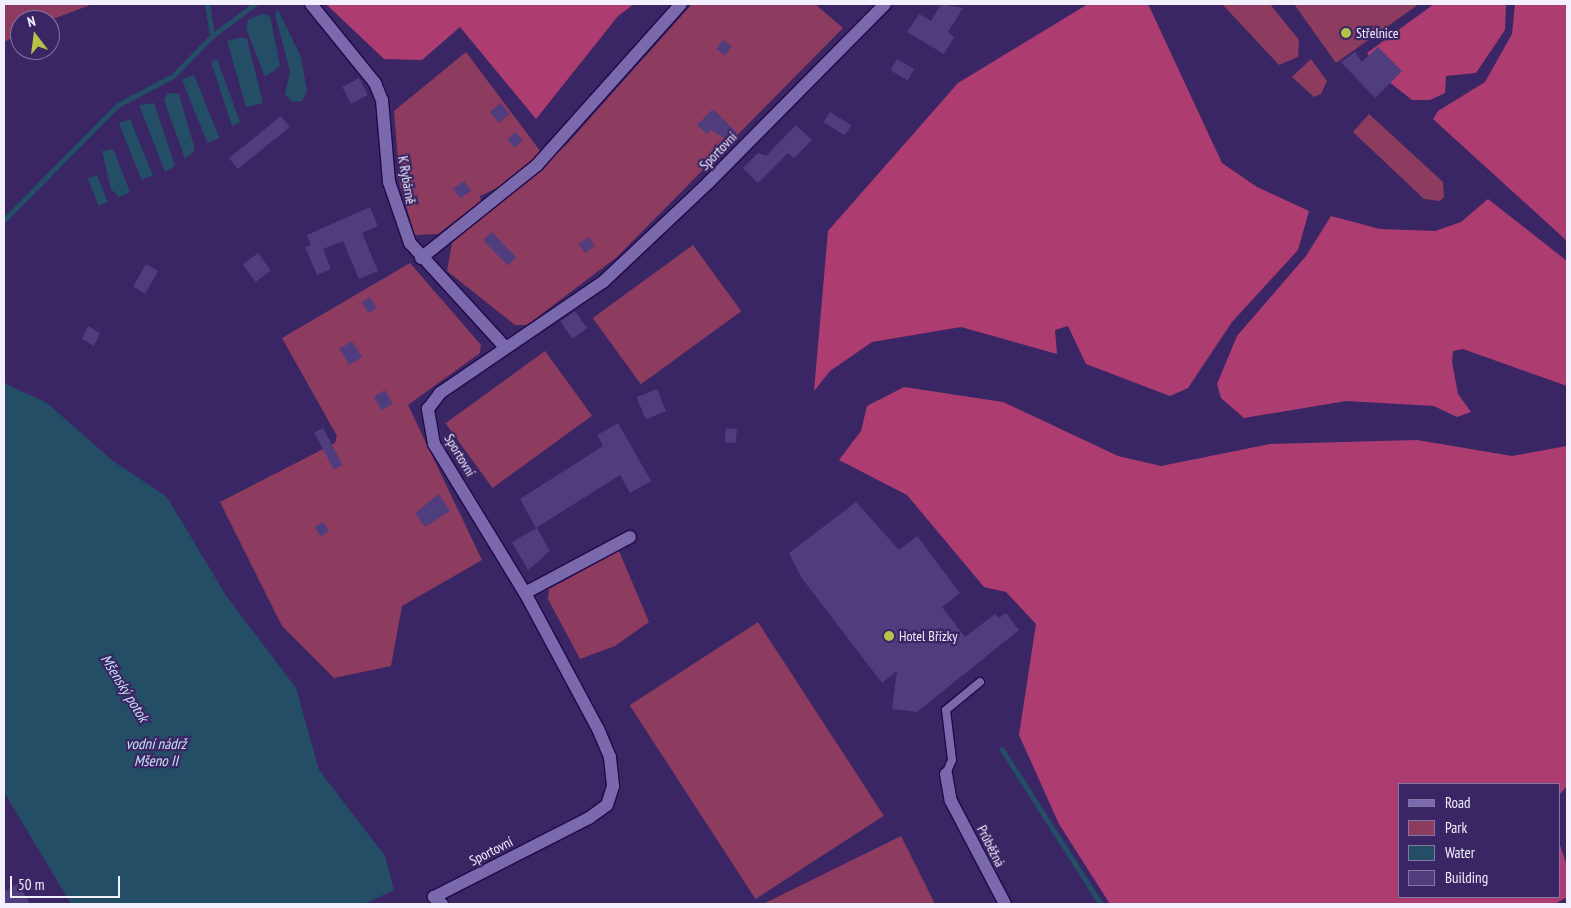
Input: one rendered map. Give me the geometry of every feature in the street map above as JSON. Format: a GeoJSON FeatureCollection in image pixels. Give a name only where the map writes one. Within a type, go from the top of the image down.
{"type":"FeatureCollection","features":[{"type":"Feature","properties":{"kind":"street","name":"K Rybárně"},"geometry":{"type":"LineString","coordinates":[[311,4],[375,84],[384,110],[393,201],[421,258],[505,347]]}},
{"type":"Feature","properties":{"kind":"street"},"geometry":{"type":"LineString","coordinates":[[421,258],[537,165],[681,4]]}},
{"type":"Feature","properties":{"kind":"street","name":"Sportovní"},"geometry":{"type":"LineString","coordinates":[[438,900],[589,818],[607,804],[613,786],[610,757],[598,729],[525,593],[434,444],[428,417],[440,393],[603,282],[709,182],[885,4]]}},
{"type":"Feature","properties":{"kind":"street"},"geometry":{"type":"LineString","coordinates":[[525,593],[630,537]]}},
{"type":"Feature","properties":{"kind":"street","name":"Průběžná"},"geometry":{"type":"LineString","coordinates":[[946,774],[951,801],[1005,904]]}},
{"type":"Feature","properties":{"kind":"lane"},"geometry":{"type":"LineString","coordinates":[[946,774],[952,760],[946,710],[980,682]]}},
{"type":"Feature","properties":{"kind":"green space"},"geometry":{"type":"Polygon","coordinates":[[[4,4],[93,4],[60,16],[60,10],[10,10],[10,39],[4,42],[4,4]]]}},
{"type":"Feature","properties":{"kind":"green space"},"geometry":{"type":"Polygon","coordinates":[[[692,4],[815,4],[843,28],[617,257],[527,325],[515,325],[447,271],[452,243],[567,144],[692,4]]]}},
{"type":"Feature","properties":{"kind":"green space"},"geometry":{"type":"Polygon","coordinates":[[[1222,4],[1270,4],[1299,40],[1298,57],[1279,65],[1222,4]]]}},
{"type":"Feature","properties":{"kind":"green space","name":"Střelnice"},"geometry":{"type":"Polygon","coordinates":[[[1294,4],[1419,4],[1336,63],[1294,4]]]}},
{"type":"Feature","properties":{"kind":"green space"},"geometry":{"type":"Polygon","coordinates":[[[466,52],[541,152],[501,186],[480,196],[481,201],[438,234],[415,235],[400,187],[394,111],[466,52]]]}},
{"type":"Feature","properties":{"kind":"green space"},"geometry":{"type":"Polygon","coordinates":[[[1311,59],[1327,81],[1321,94],[1314,97],[1292,77],[1311,59]]]}},
{"type":"Feature","properties":{"kind":"green space"},"geometry":{"type":"Polygon","coordinates":[[[1369,114],[1443,182],[1444,197],[1440,201],[1424,199],[1353,132],[1369,114]]]}},
{"type":"Feature","properties":{"kind":"green space"},"geometry":{"type":"Polygon","coordinates":[[[693,245],[741,311],[641,384],[593,318],[693,245]]]}},
{"type":"Feature","properties":{"kind":"green space"},"geometry":{"type":"Polygon","coordinates":[[[410,263],[481,345],[480,353],[408,405],[482,560],[402,606],[391,666],[334,678],[282,626],[220,502],[335,443],[337,436],[282,338],[410,263]]]}},
{"type":"Feature","properties":{"kind":"green space"},"geometry":{"type":"Polygon","coordinates":[[[545,351],[592,416],[493,488],[445,423],[545,351]]]}},
{"type":"Feature","properties":{"kind":"green space"},"geometry":{"type":"Polygon","coordinates":[[[619,551],[649,622],[615,646],[580,659],[548,599],[549,589],[619,551]]]}},
{"type":"Feature","properties":{"kind":"green space"},"geometry":{"type":"Polygon","coordinates":[[[758,622],[884,816],[755,899],[630,705],[758,622]]]}},
{"type":"Feature","properties":{"kind":"green space"},"geometry":{"type":"Polygon","coordinates":[[[901,836],[935,904],[763,904],[901,836]]]}},
{"type":"Feature","properties":{"kind":"shaded area"},"geometry":{"type":"Polygon","coordinates":[[[326,4],[634,4],[618,16],[536,119],[460,27],[422,60],[384,59],[326,4]]]}},
{"type":"Feature","properties":{"kind":"shaded area"},"geometry":{"type":"Polygon","coordinates":[[[1088,4],[1148,4],[1222,163],[1257,187],[1309,211],[1298,250],[1232,322],[1188,388],[1170,396],[1086,364],[1068,326],[1055,330],[1057,354],[961,327],[872,342],[830,371],[814,391],[828,231],[958,83],[1088,4]]]}},
{"type":"Feature","properties":{"kind":"shaded area"},"geometry":{"type":"Polygon","coordinates":[[[1434,4],[1506,4],[1505,30],[1476,73],[1446,76],[1445,93],[1430,100],[1412,100],[1383,77],[1367,53],[1434,4]]]}},
{"type":"Feature","properties":{"kind":"shaded area"},"geometry":{"type":"Polygon","coordinates":[[[1515,4],[1567,4],[1567,241],[1433,119],[1438,111],[1485,82],[1512,34],[1515,4]]]}},
{"type":"Feature","properties":{"kind":"shaded area"},"geometry":{"type":"Polygon","coordinates":[[[1488,199],[1567,261],[1567,386],[1463,349],[1453,351],[1452,362],[1458,394],[1471,412],[1457,417],[1434,406],[1346,401],[1244,418],[1221,398],[1217,384],[1237,336],[1306,256],[1331,216],[1380,229],[1435,231],[1461,222],[1488,199]]]}},
{"type":"Feature","properties":{"kind":"shaded area"},"geometry":{"type":"Polygon","coordinates":[[[904,387],[1003,402],[1118,456],[1161,466],[1270,444],[1417,440],[1512,456],[1567,446],[1567,786],[1561,793],[1561,783],[1398,783],[1398,898],[1561,898],[1561,848],[1567,866],[1567,897],[1555,904],[1110,904],[1059,824],[1019,735],[1036,624],[1006,592],[984,587],[907,495],[839,460],[861,431],[867,406],[904,387]]]}},
{"type":"Feature","properties":{"kind":"water"},"geometry":{"type":"Polygon","coordinates":[[[278,10],[301,57],[307,91],[302,101],[293,102],[285,95],[290,71],[275,14],[278,10]]]}},
{"type":"Feature","properties":{"kind":"water"},"geometry":{"type":"Polygon","coordinates":[[[261,14],[270,16],[280,66],[265,77],[246,28],[248,20],[261,14]]]}},
{"type":"Feature","properties":{"kind":"water"},"geometry":{"type":"Polygon","coordinates":[[[241,37],[247,39],[263,103],[246,107],[227,41],[241,37]]]}},
{"type":"Feature","properties":{"kind":"water"},"geometry":{"type":"Polygon","coordinates":[[[217,59],[240,122],[232,126],[211,62],[217,59]]]}},
{"type":"Feature","properties":{"kind":"water"},"geometry":{"type":"Polygon","coordinates":[[[194,75],[219,138],[207,143],[182,80],[194,75]]]}},
{"type":"Feature","properties":{"kind":"water"},"geometry":{"type":"Polygon","coordinates":[[[168,93],[179,94],[195,150],[185,159],[164,100],[168,93]]]}},
{"type":"Feature","properties":{"kind":"water"},"geometry":{"type":"Polygon","coordinates":[[[154,103],[175,166],[165,172],[139,105],[154,103]]]}},
{"type":"Feature","properties":{"kind":"water"},"geometry":{"type":"Polygon","coordinates":[[[130,119],[153,176],[142,180],[119,123],[130,119]]]}},
{"type":"Feature","properties":{"kind":"water"},"geometry":{"type":"Polygon","coordinates":[[[113,149],[130,192],[119,197],[111,189],[102,151],[113,149]]]}},
{"type":"Feature","properties":{"kind":"water"},"geometry":{"type":"Polygon","coordinates":[[[97,175],[108,202],[99,206],[88,179],[97,175]]]}},
{"type":"Feature","properties":{"kind":"water","name":"vodní nádrž Mšeno II"},"geometry":{"type":"Polygon","coordinates":[[[4,383],[47,403],[113,461],[167,497],[227,597],[296,688],[319,770],[385,856],[394,890],[364,904],[71,904],[4,792],[4,383]]]}},
{"type":"Feature","properties":{"kind":"building"},"geometry":{"type":"Polygon","coordinates":[[[941,4],[963,8],[948,32],[954,37],[944,54],[907,32],[919,14],[931,21],[941,4]]]}},
{"type":"Feature","properties":{"kind":"building"},"geometry":{"type":"Polygon","coordinates":[[[723,40],[732,47],[725,55],[716,49],[723,40]]]}},
{"type":"Feature","properties":{"kind":"building"},"geometry":{"type":"Polygon","coordinates":[[[1378,47],[1402,71],[1375,98],[1341,62],[1355,52],[1362,62],[1378,47]]]}},
{"type":"Feature","properties":{"kind":"building"},"geometry":{"type":"Polygon","coordinates":[[[897,59],[914,69],[908,80],[890,70],[897,59]]]}},
{"type":"Feature","properties":{"kind":"building"},"geometry":{"type":"Polygon","coordinates":[[[359,78],[368,95],[351,104],[342,87],[359,78]]]}},
{"type":"Feature","properties":{"kind":"building"},"geometry":{"type":"Polygon","coordinates":[[[501,103],[510,114],[499,123],[490,112],[501,103]]]}},
{"type":"Feature","properties":{"kind":"building"},"geometry":{"type":"Polygon","coordinates":[[[713,109],[737,133],[729,141],[711,130],[707,134],[697,125],[713,109]]]}},
{"type":"Feature","properties":{"kind":"building"},"geometry":{"type":"Polygon","coordinates":[[[830,112],[851,125],[845,135],[824,122],[830,112]]]}},
{"type":"Feature","properties":{"kind":"building"},"geometry":{"type":"Polygon","coordinates":[[[281,116],[290,127],[238,169],[229,158],[281,116]]]}},
{"type":"Feature","properties":{"kind":"building"},"geometry":{"type":"Polygon","coordinates":[[[796,125],[812,140],[794,158],[788,153],[758,183],[743,168],[758,153],[766,156],[796,125]]]}},
{"type":"Feature","properties":{"kind":"building"},"geometry":{"type":"Polygon","coordinates":[[[516,132],[523,141],[514,147],[507,139],[516,132]]]}},
{"type":"Feature","properties":{"kind":"building"},"geometry":{"type":"Polygon","coordinates":[[[464,181],[471,191],[460,198],[453,188],[464,181]]]}},
{"type":"Feature","properties":{"kind":"building"},"geometry":{"type":"Polygon","coordinates":[[[370,207],[378,226],[362,233],[378,271],[359,279],[343,241],[323,249],[331,269],[317,275],[305,247],[311,245],[307,235],[370,207]]]}},
{"type":"Feature","properties":{"kind":"building"},"geometry":{"type":"Polygon","coordinates":[[[492,232],[516,257],[508,266],[483,240],[492,232]]]}},
{"type":"Feature","properties":{"kind":"building"},"geometry":{"type":"Polygon","coordinates":[[[588,237],[595,246],[585,253],[579,244],[588,237]]]}},
{"type":"Feature","properties":{"kind":"building"},"geometry":{"type":"Polygon","coordinates":[[[258,253],[271,271],[256,282],[243,264],[258,253]]]}},
{"type":"Feature","properties":{"kind":"building"},"geometry":{"type":"Polygon","coordinates":[[[146,264],[158,271],[145,294],[133,287],[146,264]]]}},
{"type":"Feature","properties":{"kind":"building"},"geometry":{"type":"Polygon","coordinates":[[[370,297],[377,308],[368,313],[362,302],[370,297]]]}},
{"type":"Feature","properties":{"kind":"building"},"geometry":{"type":"Polygon","coordinates":[[[575,311],[587,328],[572,339],[560,321],[575,311]]]}},
{"type":"Feature","properties":{"kind":"building"},"geometry":{"type":"Polygon","coordinates":[[[88,326],[100,333],[94,346],[82,339],[88,326]]]}},
{"type":"Feature","properties":{"kind":"building"},"geometry":{"type":"Polygon","coordinates":[[[352,341],[362,357],[349,365],[339,349],[352,341]]]}},
{"type":"Feature","properties":{"kind":"building"},"geometry":{"type":"Polygon","coordinates":[[[657,389],[666,411],[646,419],[637,397],[657,389]]]}},
{"type":"Feature","properties":{"kind":"building"},"geometry":{"type":"Polygon","coordinates":[[[385,390],[393,404],[382,410],[374,397],[385,390]]]}},
{"type":"Feature","properties":{"kind":"building"},"geometry":{"type":"Polygon","coordinates":[[[618,423],[651,481],[630,493],[620,475],[536,528],[520,499],[603,446],[597,435],[618,423]]]}},
{"type":"Feature","properties":{"kind":"building"},"geometry":{"type":"Polygon","coordinates":[[[323,428],[343,465],[334,470],[314,433],[323,428]]]}},
{"type":"Feature","properties":{"kind":"building"},"geometry":{"type":"Polygon","coordinates":[[[726,428],[737,429],[736,443],[725,442],[726,428]]]}},
{"type":"Feature","properties":{"kind":"building"},"geometry":{"type":"Polygon","coordinates":[[[439,494],[450,511],[425,527],[415,513],[439,494]]]}},
{"type":"Feature","properties":{"kind":"building"},"geometry":{"type":"Polygon","coordinates":[[[856,502],[899,550],[917,536],[960,593],[942,607],[965,637],[995,614],[999,618],[1006,613],[1019,630],[917,712],[892,709],[897,671],[882,683],[801,577],[789,553],[856,502]]]}},
{"type":"Feature","properties":{"kind":"building"},"geometry":{"type":"Polygon","coordinates":[[[323,522],[329,531],[321,537],[315,528],[323,522]]]}},
{"type":"Feature","properties":{"kind":"building"},"geometry":{"type":"Polygon","coordinates":[[[537,528],[550,551],[528,570],[512,542],[537,528]]]}},
{"type":"Feature","properties":{"kind":"building"},"geometry":{"type":"Polygon","coordinates":[[[18,883],[30,904],[4,904],[4,892],[18,883]]]}},
{"type":"Feature","properties":{"kind":"waterway"},"geometry":{"type":"LineString","coordinates":[[4,220],[118,105],[173,76],[212,36],[207,4]]}},
{"type":"Feature","properties":{"kind":"waterway"},"geometry":{"type":"LineString","coordinates":[[212,36],[255,4]]}},
{"type":"Feature","properties":{"kind":"waterway"},"geometry":{"type":"LineString","coordinates":[[1002,749],[1101,904]]}},
{"type":"Feature","properties":{"kind":"place","name":"Střelnice"},"geometry":{"type":"Point","coordinates":[1346,33]}},
{"type":"Feature","properties":{"kind":"place","name":"Hotel Břízky"},"geometry":{"type":"Point","coordinates":[889,636]}},
{"type":"Feature","properties":{"kind":"water label","name":"Mšenský potok"},"geometry":{"type":"Point","coordinates":[125,688]}}]}
